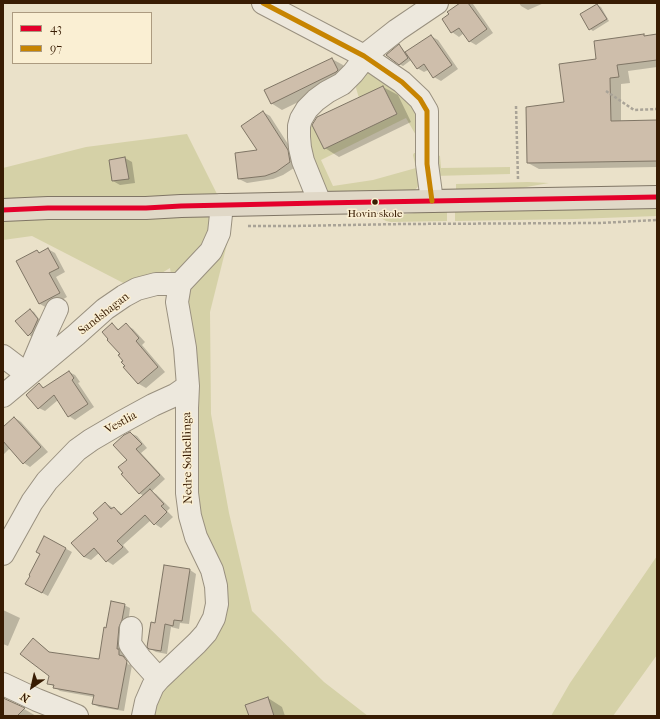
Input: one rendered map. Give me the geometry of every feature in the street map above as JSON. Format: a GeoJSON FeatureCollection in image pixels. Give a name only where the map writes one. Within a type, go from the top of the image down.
{"type":"FeatureCollection","features":[{"type":"Feature","properties":{"kind":"main road"},"geometry":{"type":"LineString","coordinates":[[3,210],[182,206],[221,215],[320,203],[657,197]]}},
{"type":"Feature","properties":{"kind":"street"},"geometry":{"type":"LineString","coordinates":[[263,3],[364,56],[402,82],[420,99],[427,112],[427,164],[432,200]]}},
{"type":"Feature","properties":{"kind":"street"},"geometry":{"type":"LineString","coordinates":[[320,203],[303,161],[300,148],[299,137],[301,119],[307,109],[316,100],[342,84],[353,73],[364,56],[397,30],[437,3]]}},
{"type":"Feature","properties":{"kind":"street"},"geometry":{"type":"LineString","coordinates":[[188,386],[185,348],[177,302],[180,284],[211,251],[219,233],[221,215]]}},
{"type":"Feature","properties":{"kind":"street","name":"Sandshagan"},"geometry":{"type":"LineString","coordinates":[[3,396],[105,309],[124,296],[138,289],[156,284],[180,284]]}},
{"type":"Feature","properties":{"kind":"street"},"geometry":{"type":"LineString","coordinates":[[3,356],[28,375],[57,310]]}},
{"type":"Feature","properties":{"kind":"street","name":"Vestlia"},"geometry":{"type":"LineString","coordinates":[[3,554],[32,502],[47,481],[77,450],[120,423],[175,395],[188,386]]}},
{"type":"Feature","properties":{"kind":"street","name":"Nedre Solhellinga"},"geometry":{"type":"LineString","coordinates":[[143,716],[146,702],[153,686],[206,633],[214,618],[217,604],[216,586],[212,570],[196,537],[190,516],[187,493],[188,386]]}},
{"type":"Feature","properties":{"kind":"street"},"geometry":{"type":"LineString","coordinates":[[132,628],[130,644],[140,658],[159,679]]}},
{"type":"Feature","properties":{"kind":"street"},"geometry":{"type":"LineString","coordinates":[[5,675],[37,700],[77,716]]}},
{"type":"Feature","properties":{"kind":"path"},"geometry":{"type":"LineString","coordinates":[[606,91],[634,110],[657,109]]}},
{"type":"Feature","properties":{"kind":"path"},"geometry":{"type":"LineString","coordinates":[[516,106],[518,179]]}},
{"type":"Feature","properties":{"kind":"path"},"geometry":{"type":"LineString","coordinates":[[221,215],[293,226],[600,223],[657,220]]}},
{"type":"Feature","properties":{"kind":"shaded area"},"geometry":{"type":"Polygon","coordinates":[[[370,69],[418,109],[417,137],[406,118],[321,160],[333,186],[373,180],[416,168],[413,155],[414,153],[417,153],[419,185],[413,191],[329,195],[322,187],[305,130],[310,120],[324,149],[397,114],[383,86],[359,98],[356,88],[358,78],[370,69]]]}},
{"type":"Feature","properties":{"kind":"shaded area"},"geometry":{"type":"Polygon","coordinates":[[[187,134],[232,224],[210,312],[211,414],[229,513],[252,611],[324,682],[368,716],[148,716],[150,703],[214,624],[194,510],[181,336],[170,268],[135,289],[32,236],[3,240],[3,168],[86,147],[187,134]]]}},
{"type":"Feature","properties":{"kind":"shaded area"},"geometry":{"type":"Polygon","coordinates":[[[436,154],[440,156],[441,168],[510,167],[510,174],[433,176],[436,154]]]}},
{"type":"Feature","properties":{"kind":"shaded area"},"geometry":{"type":"Polygon","coordinates":[[[528,182],[549,183],[498,192],[456,193],[456,184],[528,182]]]}},
{"type":"Feature","properties":{"kind":"shaded area"},"geometry":{"type":"Polygon","coordinates":[[[657,206],[657,216],[455,221],[455,210],[657,206]]]}},
{"type":"Feature","properties":{"kind":"shaded area"},"geometry":{"type":"Polygon","coordinates":[[[423,209],[447,210],[447,221],[391,222],[381,218],[414,213],[423,209]]]}},
{"type":"Feature","properties":{"kind":"shaded area"},"geometry":{"type":"Polygon","coordinates":[[[657,556],[657,655],[613,716],[551,716],[570,683],[657,556]]]}},
{"type":"Feature","properties":{"kind":"building"},"geometry":{"type":"Polygon","coordinates":[[[460,3],[468,3],[487,29],[469,42],[459,28],[451,33],[442,19],[449,14],[447,12],[460,3]]]}},
{"type":"Feature","properties":{"kind":"building"},"geometry":{"type":"Polygon","coordinates":[[[597,4],[607,19],[589,30],[580,14],[597,4]]]}},
{"type":"Feature","properties":{"kind":"building"},"geometry":{"type":"Polygon","coordinates":[[[644,34],[644,36],[657,34],[657,60],[617,65],[619,77],[610,78],[611,121],[657,120],[657,161],[527,163],[526,107],[564,102],[559,64],[596,59],[594,41],[644,34]]]}},
{"type":"Feature","properties":{"kind":"building"},"geometry":{"type":"Polygon","coordinates":[[[431,35],[452,65],[433,78],[424,64],[417,69],[405,52],[431,35]]]}},
{"type":"Feature","properties":{"kind":"building"},"geometry":{"type":"Polygon","coordinates":[[[399,44],[408,58],[399,65],[386,55],[399,44]]]}},
{"type":"Feature","properties":{"kind":"building"},"geometry":{"type":"Polygon","coordinates":[[[332,58],[338,70],[336,72],[271,104],[264,90],[332,58]]]}},
{"type":"Feature","properties":{"kind":"building"},"geometry":{"type":"Polygon","coordinates":[[[383,86],[397,114],[324,149],[312,125],[317,117],[383,86]]]}},
{"type":"Feature","properties":{"kind":"building"},"geometry":{"type":"Polygon","coordinates":[[[263,111],[288,150],[290,162],[276,172],[265,176],[238,179],[235,153],[257,150],[241,126],[263,111]]]}},
{"type":"Feature","properties":{"kind":"building"},"geometry":{"type":"Polygon","coordinates":[[[125,157],[129,179],[112,181],[109,160],[125,157]]]}},
{"type":"Feature","properties":{"kind":"building"},"geometry":{"type":"Polygon","coordinates":[[[48,248],[59,268],[49,273],[60,293],[39,304],[16,261],[37,250],[39,253],[48,248]]]}},
{"type":"Feature","properties":{"kind":"building"},"geometry":{"type":"Polygon","coordinates":[[[30,309],[38,319],[32,332],[28,336],[15,321],[30,309]]]}},
{"type":"Feature","properties":{"kind":"building"},"geometry":{"type":"Polygon","coordinates":[[[112,323],[118,330],[126,323],[139,338],[136,341],[158,367],[138,384],[123,367],[125,366],[121,362],[123,361],[118,355],[120,354],[102,332],[112,323]]]}},
{"type":"Feature","properties":{"kind":"building"},"geometry":{"type":"Polygon","coordinates":[[[69,371],[74,378],[72,380],[88,404],[68,417],[54,395],[38,409],[26,395],[39,383],[43,388],[69,371]]]}},
{"type":"Feature","properties":{"kind":"building"},"geometry":{"type":"Polygon","coordinates":[[[14,417],[41,447],[23,464],[3,441],[3,427],[14,417]]]}},
{"type":"Feature","properties":{"kind":"building"},"geometry":{"type":"Polygon","coordinates":[[[130,432],[142,444],[136,449],[160,475],[139,494],[121,474],[123,473],[118,467],[127,460],[113,445],[124,435],[130,432]]]}},
{"type":"Feature","properties":{"kind":"building"},"geometry":{"type":"Polygon","coordinates":[[[150,489],[164,504],[161,506],[167,512],[154,525],[145,515],[117,541],[123,547],[106,562],[94,548],[84,557],[71,543],[98,519],[93,513],[105,502],[111,509],[114,507],[121,515],[150,489]]]}},
{"type":"Feature","properties":{"kind":"building"},"geometry":{"type":"Polygon","coordinates":[[[44,536],[66,548],[42,593],[25,584],[40,554],[36,552],[44,536]]]}},
{"type":"Feature","properties":{"kind":"building"},"geometry":{"type":"Polygon","coordinates":[[[164,565],[190,569],[182,621],[174,620],[173,626],[165,624],[161,651],[149,649],[147,647],[151,622],[155,623],[164,565]]]}},
{"type":"Feature","properties":{"kind":"building"},"geometry":{"type":"Polygon","coordinates":[[[111,601],[125,604],[119,627],[117,649],[119,649],[119,655],[123,656],[127,661],[118,709],[92,704],[94,695],[53,688],[54,685],[47,684],[49,676],[20,654],[33,638],[49,652],[99,659],[104,627],[106,628],[111,601]]]}},
{"type":"Feature","properties":{"kind":"building"},"geometry":{"type":"Polygon","coordinates":[[[268,697],[274,716],[249,716],[245,705],[268,697]]]}},
{"type":"Feature","properties":{"kind":"building"},"geometry":{"type":"Polygon","coordinates":[[[3,698],[25,708],[17,716],[3,716],[3,698]]]}},
{"type":"Feature","properties":{"kind":"transit line","name":"97"},"geometry":{"type":"LineString","coordinates":[[263,3],[364,56],[402,82],[420,99],[427,111],[427,164],[432,201]]}},
{"type":"Feature","properties":{"kind":"transit line","name":"43"},"geometry":{"type":"LineString","coordinates":[[3,210],[657,197]]}},
{"type":"Feature","properties":{"kind":"place","name":"Hovin skole"},"geometry":{"type":"Point","coordinates":[375,202]}}]}
